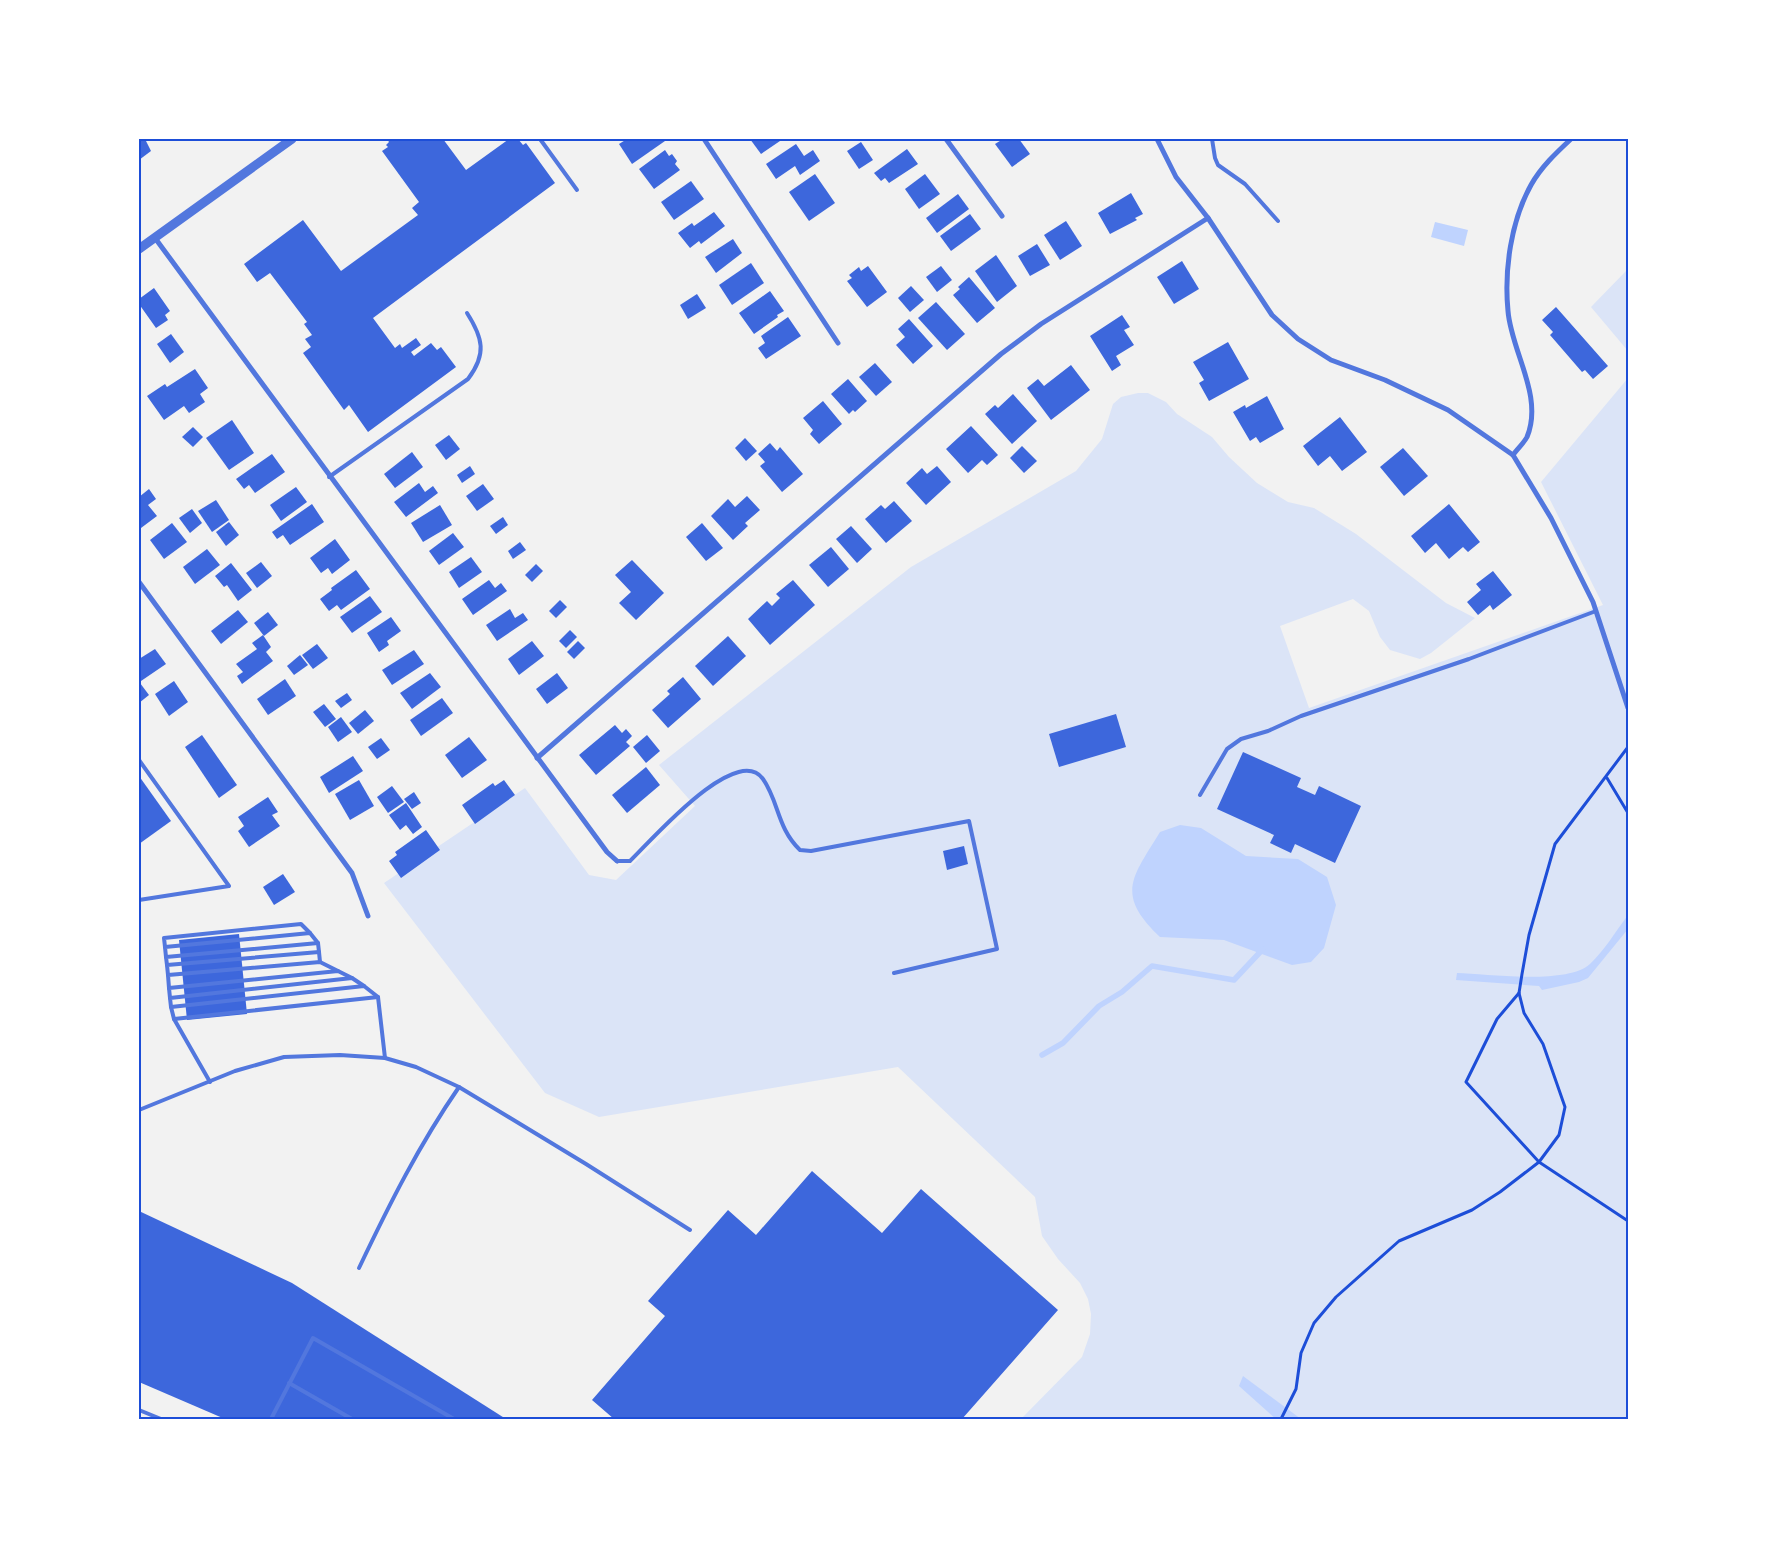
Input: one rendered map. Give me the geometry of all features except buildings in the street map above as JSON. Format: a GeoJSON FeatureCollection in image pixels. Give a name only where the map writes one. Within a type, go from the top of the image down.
{"type":"FeatureCollection","features":[{"type":"Feature","properties":{"kind":"street"},"geometry":{"type":"LineString","coordinates":[[139,249],[292,139]]}},
{"type":"Feature","properties":{"kind":"street"},"geometry":{"type":"LineString","coordinates":[[704,139],[838,343]]}},
{"type":"Feature","properties":{"kind":"street"},"geometry":{"type":"LineString","coordinates":[[946,139],[1002,216]]}},
{"type":"Feature","properties":{"kind":"street"},"geometry":{"type":"LineString","coordinates":[[1157,139],[1176,177],[1208,218],[1272,315],[1298,339],[1331,360],[1386,380],[1448,410],[1513,455],[1551,518],[1596,611],[1628,708]]}},
{"type":"Feature","properties":{"kind":"street"},"geometry":{"type":"LineString","coordinates":[[1513,455],[1526,438],[1532,418],[1525,374],[1508,312],[1507,280],[1510,250],[1516,222],[1531,185],[1551,158],[1571,139]]}},
{"type":"Feature","properties":{"kind":"street"},"geometry":{"type":"LineString","coordinates":[[537,758],[1001,354],[1041,324],[1208,218]]}},
{"type":"Feature","properties":{"kind":"street"},"geometry":{"type":"LineString","coordinates":[[155,238],[537,758],[607,852],[617,861]]}},
{"type":"Feature","properties":{"kind":"street"},"geometry":{"type":"LineString","coordinates":[[139,582],[352,873],[368,916]]}},
{"type":"Feature","properties":{"kind":"lane"},"geometry":{"type":"LineString","coordinates":[[540,139],[577,190]]}},
{"type":"Feature","properties":{"kind":"lane"},"geometry":{"type":"LineString","coordinates":[[1212,139],[1218,165],[1246,184],[1278,221]]}},
{"type":"Feature","properties":{"kind":"lane"},"geometry":{"type":"LineString","coordinates":[[329,477],[468,379],[478,365],[481,346],[477,328],[467,313]]}},
{"type":"Feature","properties":{"kind":"lane"},"geometry":{"type":"LineString","coordinates":[[1200,795],[1227,749],[1241,739],[1268,731],[1301,716],[1470,659],[1596,611]]}},
{"type":"Feature","properties":{"kind":"lane"},"geometry":{"type":"LineString","coordinates":[[139,760],[229,886],[139,900]]}},
{"type":"Feature","properties":{"kind":"lane"},"geometry":{"type":"LineString","coordinates":[[617,861],[630,861],[706,788],[723,776],[736,771],[753,770],[762,778],[785,832],[800,850],[811,851],[968,821],[997,949],[894,973]]}},
{"type":"Feature","properties":{"kind":"lane"},"geometry":{"type":"LineString","coordinates":[[210,1082],[174,1019],[164,938],[301,924],[318,943],[320,962]]}},
{"type":"Feature","properties":{"kind":"lane"},"geometry":{"type":"LineString","coordinates":[[165,947],[310,933]]}},
{"type":"Feature","properties":{"kind":"lane"},"geometry":{"type":"LineString","coordinates":[[166,957],[318,943]]}},
{"type":"Feature","properties":{"kind":"lane"},"geometry":{"type":"LineString","coordinates":[[167,966],[319,952]]}},
{"type":"Feature","properties":{"kind":"lane"},"geometry":{"type":"LineString","coordinates":[[168,975],[320,962],[352,978],[378,996],[385,1058]]}},
{"type":"Feature","properties":{"kind":"lane"},"geometry":{"type":"LineString","coordinates":[[169,988],[338,971]]}},
{"type":"Feature","properties":{"kind":"lane"},"geometry":{"type":"LineString","coordinates":[[170,998],[352,978]]}},
{"type":"Feature","properties":{"kind":"lane"},"geometry":{"type":"LineString","coordinates":[[171,1006],[364,986]]}},
{"type":"Feature","properties":{"kind":"lane"},"geometry":{"type":"LineString","coordinates":[[174,1019],[378,996]]}},
{"type":"Feature","properties":{"kind":"lane"},"geometry":{"type":"LineString","coordinates":[[139,1110],[235,1071],[299,1055],[385,1058],[416,1067],[458,1088],[586,1164],[690,1230]]}},
{"type":"Feature","properties":{"kind":"lane"},"geometry":{"type":"LineString","coordinates":[[359,1268],[408,1168],[429,1130],[458,1088]]}},
{"type":"Feature","properties":{"kind":"lane"},"geometry":{"type":"LineString","coordinates":[[271,1419],[313,1338],[454,1419]]}},
{"type":"Feature","properties":{"kind":"lane"},"geometry":{"type":"LineString","coordinates":[[289,1383],[352,1419]]}},
{"type":"Feature","properties":{"kind":"lane"},"geometry":{"type":"LineString","coordinates":[[139,1410],[160,1419]]}},
{"type":"Feature","properties":{"kind":"path"},"geometry":{"type":"LineString","coordinates":[[1281,1419],[1289,1407],[1296,1389],[1301,1353],[1314,1323],[1336,1297],[1398,1241],[1472,1210],[1539,1162],[1559,1135],[1565,1107],[1543,1044],[1524,1013],[1520,994],[1522,974],[1530,935],[1555,844],[1580,809],[1607,778],[1628,747]]}},
{"type":"Feature","properties":{"kind":"path"},"geometry":{"type":"LineString","coordinates":[[1607,778],[1628,813]]}},
{"type":"Feature","properties":{"kind":"path"},"geometry":{"type":"LineString","coordinates":[[1520,994],[1497,1019],[1466,1082],[1539,1162],[1628,1221]]}},
{"type":"Feature","properties":{"kind":"shaded area"},"geometry":{"type":"Polygon","coordinates":[[[1628,269],[1628,351],[1591,307],[1628,269]]]}},
{"type":"Feature","properties":{"kind":"shaded area"},"geometry":{"type":"Polygon","coordinates":[[[1628,378],[1628,1419],[1021,1419],[1082,1357],[1090,1334],[1091,1314],[1088,1299],[1080,1283],[1058,1259],[1042,1236],[1035,1197],[898,1067],[599,1117],[545,1093],[384,883],[525,788],[589,875],[616,880],[695,806],[659,765],[911,567],[1076,471],[1102,439],[1113,404],[1121,397],[1138,393],[1148,393],[1166,402],[1177,414],[1212,437],[1229,457],[1257,483],[1288,502],[1314,508],[1356,534],[1446,603],[1475,618],[1431,653],[1420,659],[1390,650],[1380,637],[1369,611],[1353,599],[1280,626],[1309,708],[1603,605],[1541,482],[1628,378]]]}},
{"type":"Feature","properties":{"kind":"water"},"geometry":{"type":"Polygon","coordinates":[[[1435,222],[1468,230],[1464,246],[1431,237],[1435,222]]]}},
{"type":"Feature","properties":{"kind":"water"},"geometry":{"type":"Polygon","coordinates":[[[1180,825],[1201,828],[1246,856],[1298,859],[1327,877],[1336,905],[1324,948],[1311,962],[1292,965],[1224,940],[1160,937],[1137,909],[1133,897],[1133,886],[1142,862],[1160,832],[1180,825]]]}},
{"type":"Feature","properties":{"kind":"water"},"geometry":{"type":"Polygon","coordinates":[[[1628,915],[1628,929],[1588,978],[1579,982],[1542,990],[1539,986],[1456,980],[1457,973],[1527,977],[1564,974],[1579,970],[1595,959],[1628,915]]]}},
{"type":"Feature","properties":{"kind":"water"},"geometry":{"type":"Polygon","coordinates":[[[1243,1376],[1301,1419],[1276,1419],[1239,1386],[1243,1376]]]}},
{"type":"Feature","properties":{"kind":"waterway"},"geometry":{"type":"LineString","coordinates":[[1042,1055],[1063,1043],[1099,1006],[1122,992],[1152,966],[1234,980],[1263,949]]}}]}
